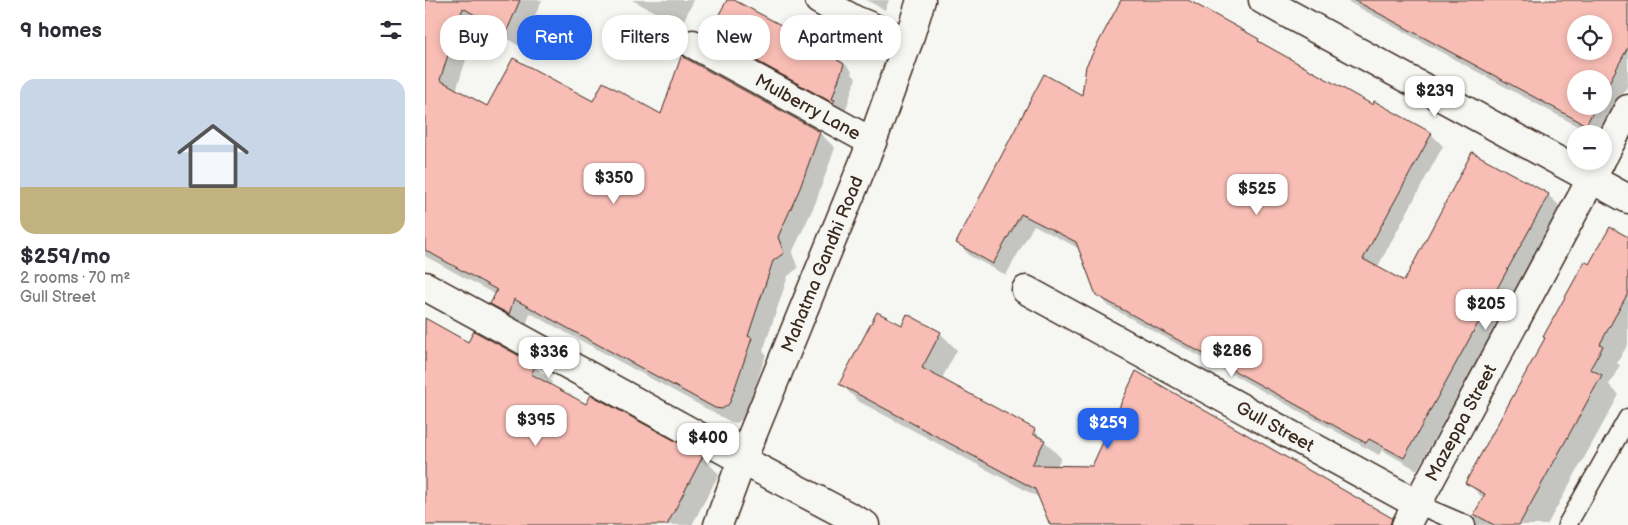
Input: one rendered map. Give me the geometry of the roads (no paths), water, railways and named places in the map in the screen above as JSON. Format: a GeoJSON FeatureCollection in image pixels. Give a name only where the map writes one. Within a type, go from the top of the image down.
{"type":"FeatureCollection","features":[{"type":"Feature","properties":{"kind":"street"},"geometry":{"type":"LineString","coordinates":[[819,0],[855,20],[908,42]]}},
{"type":"Feature","properties":{"kind":"street","name":"Mahatma Gandhi Road"},"geometry":{"type":"LineString","coordinates":[[718,525],[742,460],[872,142],[921,0]]}},
{"type":"Feature","properties":{"kind":"street"},"geometry":{"type":"LineString","coordinates":[[1263,0],[1567,155]]}},
{"type":"Feature","properties":{"kind":"street","name":"Mulberry Lane"},"geometry":{"type":"LineString","coordinates":[[693,44],[872,142]]}},
{"type":"Feature","properties":{"kind":"street"},"geometry":{"type":"LineString","coordinates":[[1612,140],[1628,110]]}},
{"type":"Feature","properties":{"kind":"street"},"geometry":{"type":"LineString","coordinates":[[1596,170],[1628,199]]}},
{"type":"Feature","properties":{"kind":"street","name":"Mazeppa Street"},"geometry":{"type":"LineString","coordinates":[[1412,514],[1596,170]]}},
{"type":"Feature","properties":{"kind":"street"},"geometry":{"type":"LineString","coordinates":[[425,286],[742,460],[865,525]]}},
{"type":"Feature","properties":{"kind":"street","name":"Gull Street"},"geometry":{"type":"LineString","coordinates":[[1026,290],[1412,514]]}},
{"type":"Feature","properties":{"kind":"lane"},"geometry":{"type":"LineString","coordinates":[[1567,525],[1628,418]]}},
{"type":"Feature","properties":{"kind":"lane"},"geometry":{"type":"LineString","coordinates":[[1412,514],[1466,525]]}}]}
